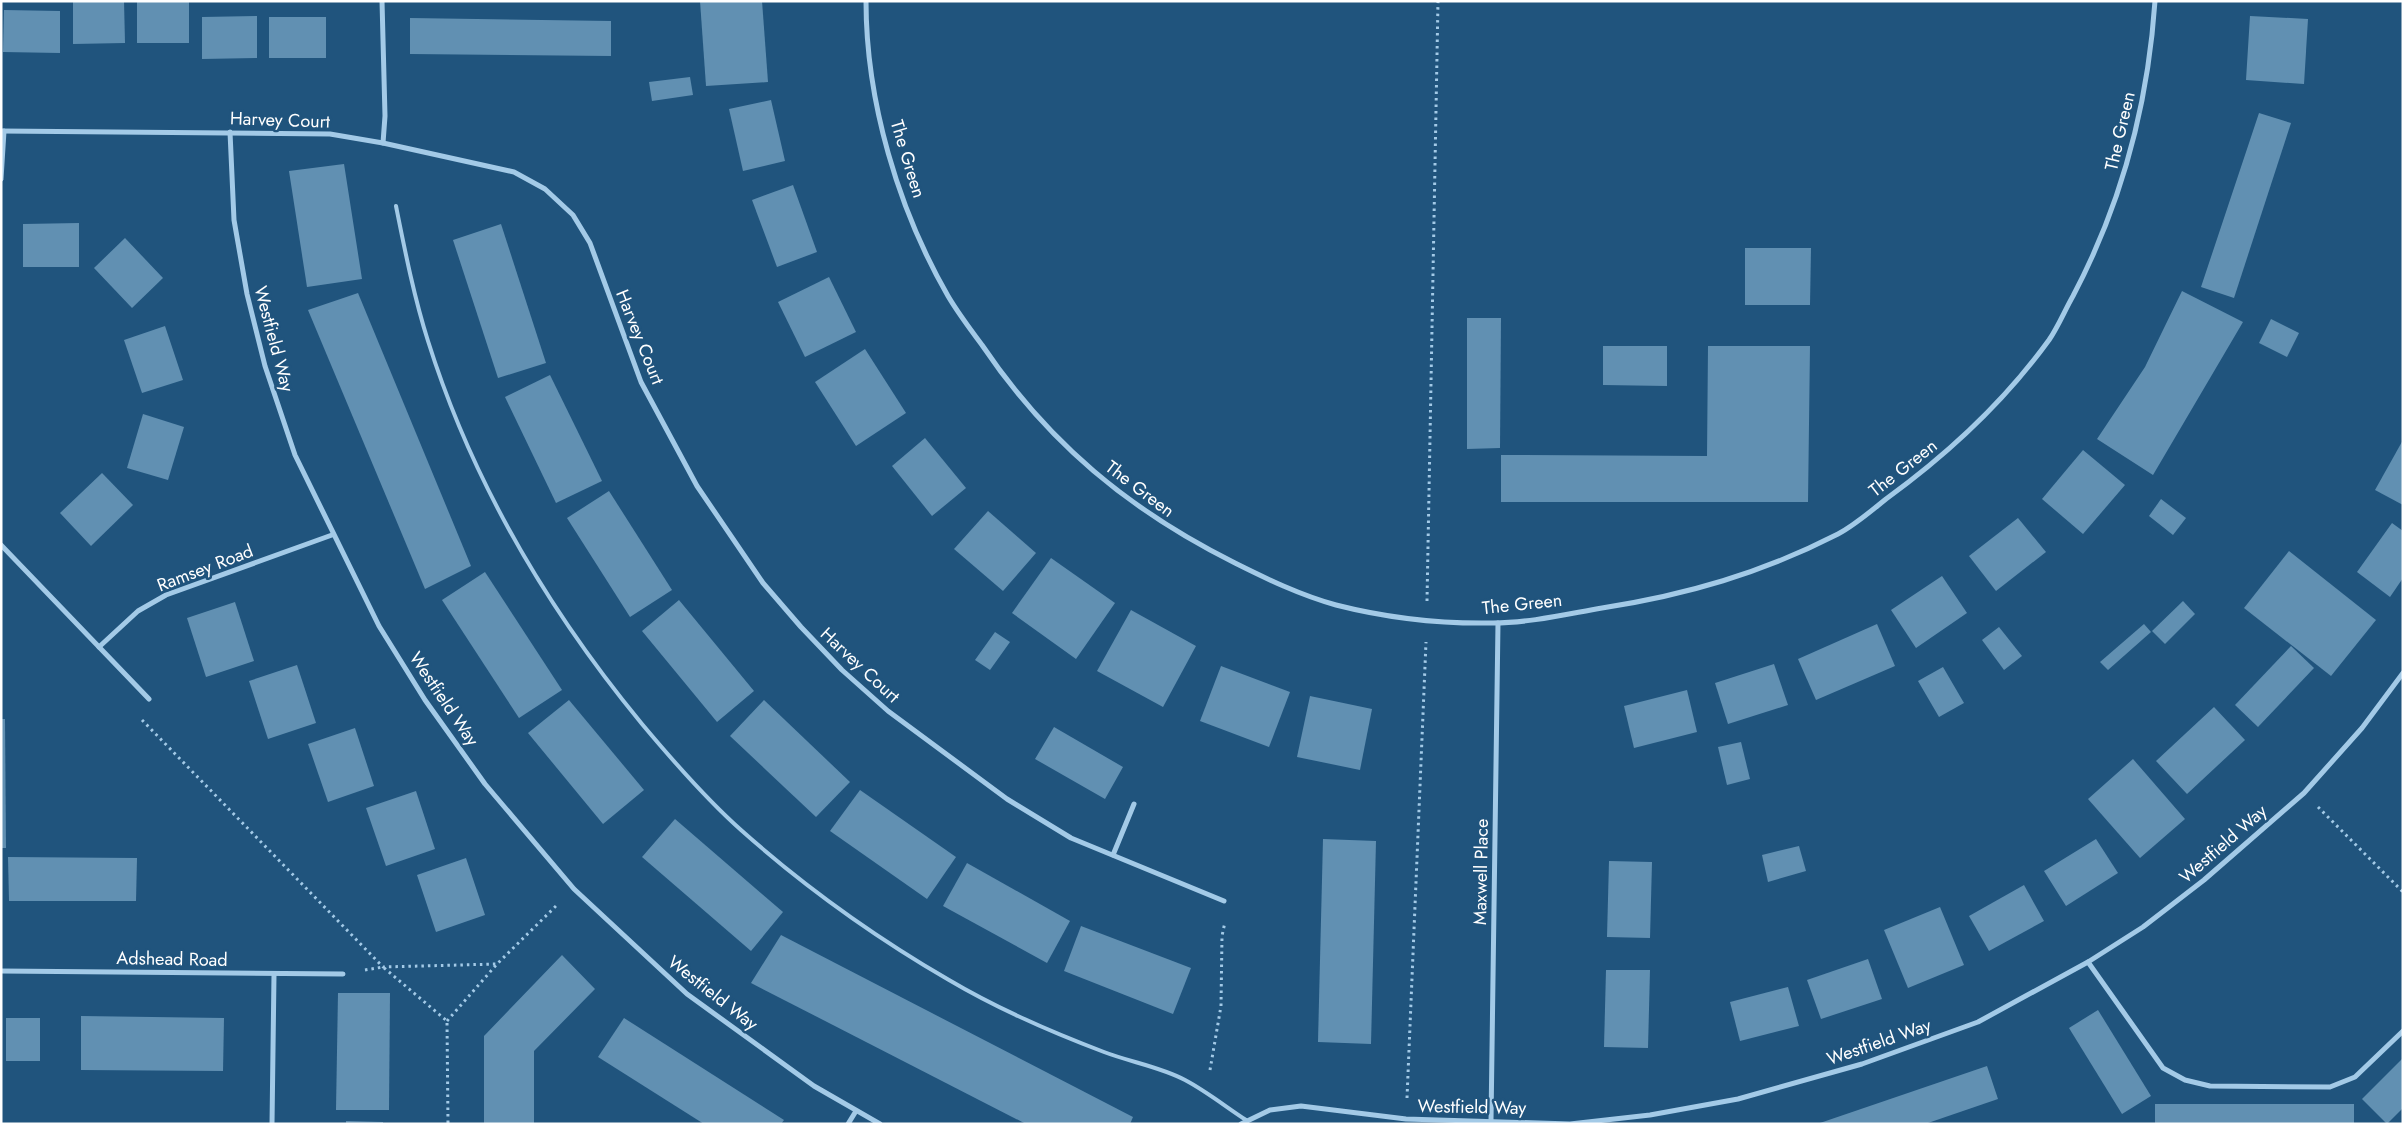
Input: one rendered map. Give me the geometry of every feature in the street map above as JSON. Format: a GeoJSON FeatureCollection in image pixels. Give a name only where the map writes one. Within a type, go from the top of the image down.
{"type":"FeatureCollection","features":[{"type":"Feature","properties":{"kind":"street"},"geometry":{"type":"LineString","coordinates":[[382,1],[385,116],[383,143]]}},
{"type":"Feature","properties":{"kind":"street","name":"The Green"},"geometry":{"type":"LineString","coordinates":[[866,1],[866,32],[885,137],[920,239],[948,297],[1022,400],[1062,442],[1117,492],[1171,529],[1281,586],[1334,604],[1390,616],[1427,621],[1498,624],[1662,599],[1754,572],[1842,532],[1940,459],[1986,415],[2051,337],[2091,262],[2124,178],[2143,96],[2155,1]]}},
{"type":"Feature","properties":{"kind":"street","name":"Harvey Court"},"geometry":{"type":"LineString","coordinates":[[1,179],[3,131],[330,134],[383,143],[514,172],[545,190],[573,215],[590,243],[642,382],[696,486],[763,583],[842,670],[888,711],[941,752],[1007,799],[1063,833],[1224,901]]}},
{"type":"Feature","properties":{"kind":"street","name":"Westfield Way"},"geometry":{"type":"LineString","coordinates":[[230,132],[234,220],[247,294],[265,366],[295,455],[332,535],[379,626],[426,700],[485,784],[574,889],[686,994],[814,1086],[880,1124]]}},
{"type":"Feature","properties":{"kind":"street","name":"Ramsey Road"},"geometry":{"type":"LineString","coordinates":[[98,647],[138,611],[166,595],[332,535]]}},
{"type":"Feature","properties":{"kind":"street"},"geometry":{"type":"LineString","coordinates":[[1,545],[149,699]]}},
{"type":"Feature","properties":{"kind":"street","name":"Maxwell Place"},"geometry":{"type":"LineString","coordinates":[[1491,1121],[1498,624]]}},
{"type":"Feature","properties":{"kind":"street","name":"Westfield Way"},"geometry":{"type":"LineString","coordinates":[[1244,1122],[1270,1110],[1301,1106],[1406,1121],[1491,1121],[1570,1124],[1650,1116],[1738,1099],[1862,1064],[1978,1022],[2088,962],[2143,926],[2204,880],[2304,793],[2362,728],[2403,673]]}},
{"type":"Feature","properties":{"kind":"street"},"geometry":{"type":"LineString","coordinates":[[1114,855],[1134,804]]}},
{"type":"Feature","properties":{"kind":"street"},"geometry":{"type":"LineString","coordinates":[[2088,962],[2163,1068],[2185,1080],[2210,1086],[2330,1087],[2355,1078],[2403,1031]]}},
{"type":"Feature","properties":{"kind":"street","name":"Adshead Road"},"geometry":{"type":"LineString","coordinates":[[1,971],[343,974]]}},
{"type":"Feature","properties":{"kind":"street"},"geometry":{"type":"LineString","coordinates":[[272,1124],[274,974]]}},
{"type":"Feature","properties":{"kind":"street"},"geometry":{"type":"LineString","coordinates":[[848,1124],[856,1111]]}},
{"type":"Feature","properties":{"kind":"lane"},"geometry":{"type":"LineString","coordinates":[[396,206],[410,273],[428,342],[457,418],[495,505],[534,571],[585,650],[679,769],[738,828],[802,882],[876,934],[951,981],[1027,1021],[1106,1053],[1184,1080],[1244,1122]]}},
{"type":"Feature","properties":{"kind":"path"},"geometry":{"type":"LineString","coordinates":[[1406,1121],[1427,621],[1438,1]]}},
{"type":"Feature","properties":{"kind":"path"},"geometry":{"type":"LineString","coordinates":[[149,699],[135,712],[383,968],[447,1021]]}},
{"type":"Feature","properties":{"kind":"path"},"geometry":{"type":"LineString","coordinates":[[2304,793],[2403,892]]}},
{"type":"Feature","properties":{"kind":"path"},"geometry":{"type":"LineString","coordinates":[[448,1124],[447,1021],[497,964],[574,889]]}},
{"type":"Feature","properties":{"kind":"path"},"geometry":{"type":"LineString","coordinates":[[1204,1093],[1214,1054],[1221,1006],[1222,936],[1231,904],[1224,901]]}},
{"type":"Feature","properties":{"kind":"path"},"geometry":{"type":"LineString","coordinates":[[343,974],[383,968],[497,964]]}},
{"type":"Feature","properties":{"kind":"building"},"geometry":{"type":"Polygon","coordinates":[[[73,1],[124,1],[125,43],[73,44],[73,1]]]}},
{"type":"Feature","properties":{"kind":"building"},"geometry":{"type":"Polygon","coordinates":[[[137,1],[189,1],[189,43],[137,43],[137,1]]]}},
{"type":"Feature","properties":{"kind":"building"},"geometry":{"type":"Polygon","coordinates":[[[700,1],[762,1],[768,82],[706,86],[700,1]]]}},
{"type":"Feature","properties":{"kind":"building"},"geometry":{"type":"Polygon","coordinates":[[[4,10],[60,11],[60,53],[3,52],[4,10]]]}},
{"type":"Feature","properties":{"kind":"building"},"geometry":{"type":"Polygon","coordinates":[[[257,16],[257,58],[202,59],[202,17],[257,16]]]}},
{"type":"Feature","properties":{"kind":"building"},"geometry":{"type":"Polygon","coordinates":[[[2250,16],[2308,19],[2304,84],[2246,80],[2250,16]]]}},
{"type":"Feature","properties":{"kind":"building"},"geometry":{"type":"Polygon","coordinates":[[[269,17],[326,17],[326,58],[269,58],[269,17]]]}},
{"type":"Feature","properties":{"kind":"building"},"geometry":{"type":"Polygon","coordinates":[[[410,18],[611,21],[611,56],[410,54],[410,18]]]}},
{"type":"Feature","properties":{"kind":"building"},"geometry":{"type":"Polygon","coordinates":[[[690,77],[693,95],[652,101],[649,82],[690,77]]]}},
{"type":"Feature","properties":{"kind":"building"},"geometry":{"type":"Polygon","coordinates":[[[771,100],[785,161],[743,171],[729,109],[771,100]]]}},
{"type":"Feature","properties":{"kind":"building"},"geometry":{"type":"Polygon","coordinates":[[[2259,113],[2291,123],[2234,298],[2201,287],[2259,113]]]}},
{"type":"Feature","properties":{"kind":"building"},"geometry":{"type":"Polygon","coordinates":[[[344,164],[362,279],[307,287],[289,171],[344,164]]]}},
{"type":"Feature","properties":{"kind":"building"},"geometry":{"type":"Polygon","coordinates":[[[793,185],[817,252],[777,267],[752,200],[793,185]]]}},
{"type":"Feature","properties":{"kind":"building"},"geometry":{"type":"Polygon","coordinates":[[[79,223],[79,267],[23,267],[23,224],[79,223]]]}},
{"type":"Feature","properties":{"kind":"building"},"geometry":{"type":"Polygon","coordinates":[[[501,224],[546,363],[498,378],[453,240],[501,224]]]}},
{"type":"Feature","properties":{"kind":"building"},"geometry":{"type":"Polygon","coordinates":[[[125,238],[163,278],[132,308],[94,268],[125,238]]]}},
{"type":"Feature","properties":{"kind":"building"},"geometry":{"type":"Polygon","coordinates":[[[1745,248],[1811,248],[1810,305],[1745,305],[1745,248]]]}},
{"type":"Feature","properties":{"kind":"building"},"geometry":{"type":"Polygon","coordinates":[[[829,277],[856,332],[805,357],[778,302],[829,277]]]}},
{"type":"Feature","properties":{"kind":"building"},"geometry":{"type":"Polygon","coordinates":[[[2182,291],[2243,322],[2153,475],[2097,439],[2145,367],[2182,291]]]}},
{"type":"Feature","properties":{"kind":"building"},"geometry":{"type":"Polygon","coordinates":[[[358,293],[471,566],[425,589],[308,310],[358,293]]]}},
{"type":"Feature","properties":{"kind":"building"},"geometry":{"type":"Polygon","coordinates":[[[1467,318],[1501,318],[1500,448],[1467,449],[1467,318]]]}},
{"type":"Feature","properties":{"kind":"building"},"geometry":{"type":"Polygon","coordinates":[[[2271,319],[2299,333],[2287,357],[2259,343],[2271,319]]]}},
{"type":"Feature","properties":{"kind":"building"},"geometry":{"type":"Polygon","coordinates":[[[165,326],[183,380],[142,393],[124,340],[165,326]]]}},
{"type":"Feature","properties":{"kind":"building"},"geometry":{"type":"Polygon","coordinates":[[[1603,346],[1667,346],[1667,386],[1603,385],[1603,346]]]}},
{"type":"Feature","properties":{"kind":"building"},"geometry":{"type":"Polygon","coordinates":[[[1708,346],[1810,346],[1808,502],[1501,502],[1501,455],[1707,456],[1708,346]]]}},
{"type":"Feature","properties":{"kind":"building"},"geometry":{"type":"Polygon","coordinates":[[[865,349],[906,413],[856,446],[815,382],[865,349]]]}},
{"type":"Feature","properties":{"kind":"building"},"geometry":{"type":"Polygon","coordinates":[[[550,375],[602,481],[556,503],[505,397],[550,375]]]}},
{"type":"Feature","properties":{"kind":"building"},"geometry":{"type":"Polygon","coordinates":[[[143,414],[184,427],[168,480],[127,468],[143,414]]]}},
{"type":"Feature","properties":{"kind":"building"},"geometry":{"type":"Polygon","coordinates":[[[925,438],[966,488],[932,516],[892,466],[925,438]]]}},
{"type":"Feature","properties":{"kind":"building"},"geometry":{"type":"Polygon","coordinates":[[[2403,440],[2403,505],[2375,490],[2403,440]]]}},
{"type":"Feature","properties":{"kind":"building"},"geometry":{"type":"Polygon","coordinates":[[[2083,450],[2125,485],[2083,534],[2042,499],[2083,450]]]}},
{"type":"Feature","properties":{"kind":"building"},"geometry":{"type":"Polygon","coordinates":[[[102,473],[133,505],[91,546],[60,513],[102,473]]]}},
{"type":"Feature","properties":{"kind":"building"},"geometry":{"type":"Polygon","coordinates":[[[609,491],[672,590],[630,617],[567,518],[609,491]]]}},
{"type":"Feature","properties":{"kind":"building"},"geometry":{"type":"Polygon","coordinates":[[[2161,499],[2186,518],[2173,535],[2149,516],[2161,499]]]}},
{"type":"Feature","properties":{"kind":"building"},"geometry":{"type":"Polygon","coordinates":[[[988,511],[1036,553],[1003,591],[954,549],[988,511]]]}},
{"type":"Feature","properties":{"kind":"building"},"geometry":{"type":"Polygon","coordinates":[[[2018,518],[2046,552],[1996,591],[1969,556],[2018,518]]]}},
{"type":"Feature","properties":{"kind":"building"},"geometry":{"type":"Polygon","coordinates":[[[2392,523],[2403,531],[2403,578],[2390,597],[2357,572],[2392,523]]]}},
{"type":"Feature","properties":{"kind":"building"},"geometry":{"type":"Polygon","coordinates":[[[2289,551],[2376,620],[2331,676],[2244,608],[2289,551]]]}},
{"type":"Feature","properties":{"kind":"building"},"geometry":{"type":"Polygon","coordinates":[[[1051,558],[1115,603],[1076,659],[1012,613],[1051,558]]]}},
{"type":"Feature","properties":{"kind":"building"},"geometry":{"type":"Polygon","coordinates":[[[485,572],[562,690],[519,718],[442,600],[485,572]]]}},
{"type":"Feature","properties":{"kind":"building"},"geometry":{"type":"Polygon","coordinates":[[[1942,576],[1967,613],[1916,648],[1891,610],[1942,576]]]}},
{"type":"Feature","properties":{"kind":"building"},"geometry":{"type":"Polygon","coordinates":[[[679,600],[754,691],[717,722],[642,631],[679,600]]]}},
{"type":"Feature","properties":{"kind":"building"},"geometry":{"type":"Polygon","coordinates":[[[2183,601],[2195,614],[2165,644],[2152,631],[2183,601]]]}},
{"type":"Feature","properties":{"kind":"building"},"geometry":{"type":"Polygon","coordinates":[[[235,602],[254,661],[206,677],[187,618],[235,602]]]}},
{"type":"Feature","properties":{"kind":"building"},"geometry":{"type":"Polygon","coordinates":[[[1131,610],[1196,646],[1163,707],[1097,671],[1131,610]]]}},
{"type":"Feature","properties":{"kind":"building"},"geometry":{"type":"Polygon","coordinates":[[[1877,624],[1895,666],[1816,700],[1798,659],[1877,624]]]}},
{"type":"Feature","properties":{"kind":"building"},"geometry":{"type":"Polygon","coordinates":[[[2144,624],[2151,632],[2108,670],[2100,662],[2144,624]]]}},
{"type":"Feature","properties":{"kind":"building"},"geometry":{"type":"Polygon","coordinates":[[[1999,627],[2022,656],[2004,670],[1982,640],[1999,627]]]}},
{"type":"Feature","properties":{"kind":"building"},"geometry":{"type":"Polygon","coordinates":[[[995,632],[1010,642],[990,670],[975,660],[995,632]]]}},
{"type":"Feature","properties":{"kind":"building"},"geometry":{"type":"Polygon","coordinates":[[[2291,646],[2314,668],[2258,727],[2235,705],[2291,646]]]}},
{"type":"Feature","properties":{"kind":"building"},"geometry":{"type":"Polygon","coordinates":[[[1774,664],[1788,705],[1728,724],[1715,683],[1774,664]]]}},
{"type":"Feature","properties":{"kind":"building"},"geometry":{"type":"Polygon","coordinates":[[[297,665],[316,723],[268,739],[249,681],[297,665]]]}},
{"type":"Feature","properties":{"kind":"building"},"geometry":{"type":"Polygon","coordinates":[[[1221,666],[1290,692],[1269,747],[1200,721],[1221,666]]]}},
{"type":"Feature","properties":{"kind":"building"},"geometry":{"type":"Polygon","coordinates":[[[1943,667],[1964,703],[1939,717],[1918,681],[1943,667]]]}},
{"type":"Feature","properties":{"kind":"building"},"geometry":{"type":"Polygon","coordinates":[[[1687,690],[1697,732],[1634,748],[1624,706],[1687,690]]]}},
{"type":"Feature","properties":{"kind":"building"},"geometry":{"type":"Polygon","coordinates":[[[1310,696],[1372,709],[1360,770],[1297,757],[1310,696]]]}},
{"type":"Feature","properties":{"kind":"building"},"geometry":{"type":"Polygon","coordinates":[[[569,700],[644,790],[603,824],[528,733],[569,700]]]}},
{"type":"Feature","properties":{"kind":"building"},"geometry":{"type":"Polygon","coordinates":[[[764,700],[850,782],[816,817],[730,736],[764,700]]]}},
{"type":"Feature","properties":{"kind":"building"},"geometry":{"type":"Polygon","coordinates":[[[2214,707],[2245,740],[2187,794],[2156,761],[2214,707]]]}},
{"type":"Feature","properties":{"kind":"building"},"geometry":{"type":"Polygon","coordinates":[[[1,719],[5,719],[6,848],[1,848],[1,719]]]}},
{"type":"Feature","properties":{"kind":"building"},"geometry":{"type":"Polygon","coordinates":[[[1054,727],[1123,767],[1105,799],[1035,759],[1054,727]]]}},
{"type":"Feature","properties":{"kind":"building"},"geometry":{"type":"Polygon","coordinates":[[[355,728],[374,786],[328,802],[308,744],[355,728]]]}},
{"type":"Feature","properties":{"kind":"building"},"geometry":{"type":"Polygon","coordinates":[[[1741,742],[1750,779],[1727,785],[1718,747],[1741,742]]]}},
{"type":"Feature","properties":{"kind":"building"},"geometry":{"type":"Polygon","coordinates":[[[2133,759],[2185,819],[2140,858],[2088,799],[2133,759]]]}},
{"type":"Feature","properties":{"kind":"building"},"geometry":{"type":"Polygon","coordinates":[[[860,790],[956,857],[927,899],[830,831],[860,790]]]}},
{"type":"Feature","properties":{"kind":"building"},"geometry":{"type":"Polygon","coordinates":[[[416,791],[435,849],[386,866],[366,808],[416,791]]]}},
{"type":"Feature","properties":{"kind":"building"},"geometry":{"type":"Polygon","coordinates":[[[675,819],[783,912],[751,951],[642,857],[675,819]]]}},
{"type":"Feature","properties":{"kind":"building"},"geometry":{"type":"Polygon","coordinates":[[[1323,839],[1376,841],[1371,1044],[1318,1042],[1323,839]]]}},
{"type":"Feature","properties":{"kind":"building"},"geometry":{"type":"Polygon","coordinates":[[[2096,839],[2118,873],[2066,906],[2044,871],[2096,839]]]}},
{"type":"Feature","properties":{"kind":"building"},"geometry":{"type":"Polygon","coordinates":[[[1799,846],[1806,871],[1768,882],[1762,855],[1799,846]]]}},
{"type":"Feature","properties":{"kind":"building"},"geometry":{"type":"Polygon","coordinates":[[[8,857],[137,858],[136,901],[9,901],[8,857]]]}},
{"type":"Feature","properties":{"kind":"building"},"geometry":{"type":"Polygon","coordinates":[[[466,858],[485,915],[436,932],[417,875],[466,858]]]}},
{"type":"Feature","properties":{"kind":"building"},"geometry":{"type":"Polygon","coordinates":[[[1609,861],[1652,862],[1650,938],[1607,937],[1609,861]]]}},
{"type":"Feature","properties":{"kind":"building"},"geometry":{"type":"Polygon","coordinates":[[[967,863],[1070,921],[1047,963],[943,906],[967,863]]]}},
{"type":"Feature","properties":{"kind":"building"},"geometry":{"type":"Polygon","coordinates":[[[2024,885],[2044,921],[1989,951],[1969,916],[2024,885]]]}},
{"type":"Feature","properties":{"kind":"building"},"geometry":{"type":"Polygon","coordinates":[[[1940,907],[1964,965],[1908,988],[1884,930],[1940,907]]]}},
{"type":"Feature","properties":{"kind":"building"},"geometry":{"type":"Polygon","coordinates":[[[1081,926],[1191,968],[1173,1014],[1064,971],[1081,926]]]}},
{"type":"Feature","properties":{"kind":"building"},"geometry":{"type":"Polygon","coordinates":[[[781,935],[1133,1117],[1130,1124],[1026,1124],[751,983],[781,935]]]}},
{"type":"Feature","properties":{"kind":"building"},"geometry":{"type":"Polygon","coordinates":[[[562,955],[595,989],[534,1051],[534,1124],[484,1124],[484,1036],[562,955]]]}},
{"type":"Feature","properties":{"kind":"building"},"geometry":{"type":"Polygon","coordinates":[[[1868,959],[1882,999],[1821,1019],[1807,980],[1868,959]]]}},
{"type":"Feature","properties":{"kind":"building"},"geometry":{"type":"Polygon","coordinates":[[[1606,970],[1650,970],[1648,1048],[1604,1047],[1606,970]]]}},
{"type":"Feature","properties":{"kind":"building"},"geometry":{"type":"Polygon","coordinates":[[[1788,987],[1799,1026],[1740,1041],[1730,1002],[1788,987]]]}},
{"type":"Feature","properties":{"kind":"building"},"geometry":{"type":"Polygon","coordinates":[[[338,993],[390,993],[389,1110],[336,1110],[338,993]]]}},
{"type":"Feature","properties":{"kind":"building"},"geometry":{"type":"Polygon","coordinates":[[[2098,1010],[2151,1096],[2122,1114],[2069,1028],[2098,1010]]]}},
{"type":"Feature","properties":{"kind":"building"},"geometry":{"type":"Polygon","coordinates":[[[81,1016],[224,1018],[223,1071],[81,1070],[81,1016]]]}},
{"type":"Feature","properties":{"kind":"building"},"geometry":{"type":"Polygon","coordinates":[[[6,1018],[40,1018],[40,1061],[6,1061],[6,1018]]]}},
{"type":"Feature","properties":{"kind":"building"},"geometry":{"type":"Polygon","coordinates":[[[624,1018],[784,1120],[781,1124],[704,1124],[598,1057],[624,1018]]]}},
{"type":"Feature","properties":{"kind":"building"},"geometry":{"type":"Polygon","coordinates":[[[2403,1058],[2403,1108],[2387,1124],[2362,1099],[2403,1058]]]}},
{"type":"Feature","properties":{"kind":"building"},"geometry":{"type":"Polygon","coordinates":[[[1987,1066],[1998,1099],[1925,1124],[1817,1124],[1987,1066]]]}},
{"type":"Feature","properties":{"kind":"building"},"geometry":{"type":"Polygon","coordinates":[[[2155,1104],[2354,1104],[2354,1124],[2155,1124],[2155,1104]]]}},
{"type":"Feature","properties":{"kind":"building"},"geometry":{"type":"Polygon","coordinates":[[[346,1121],[383,1122],[383,1124],[346,1124],[346,1121]]]}}]}
